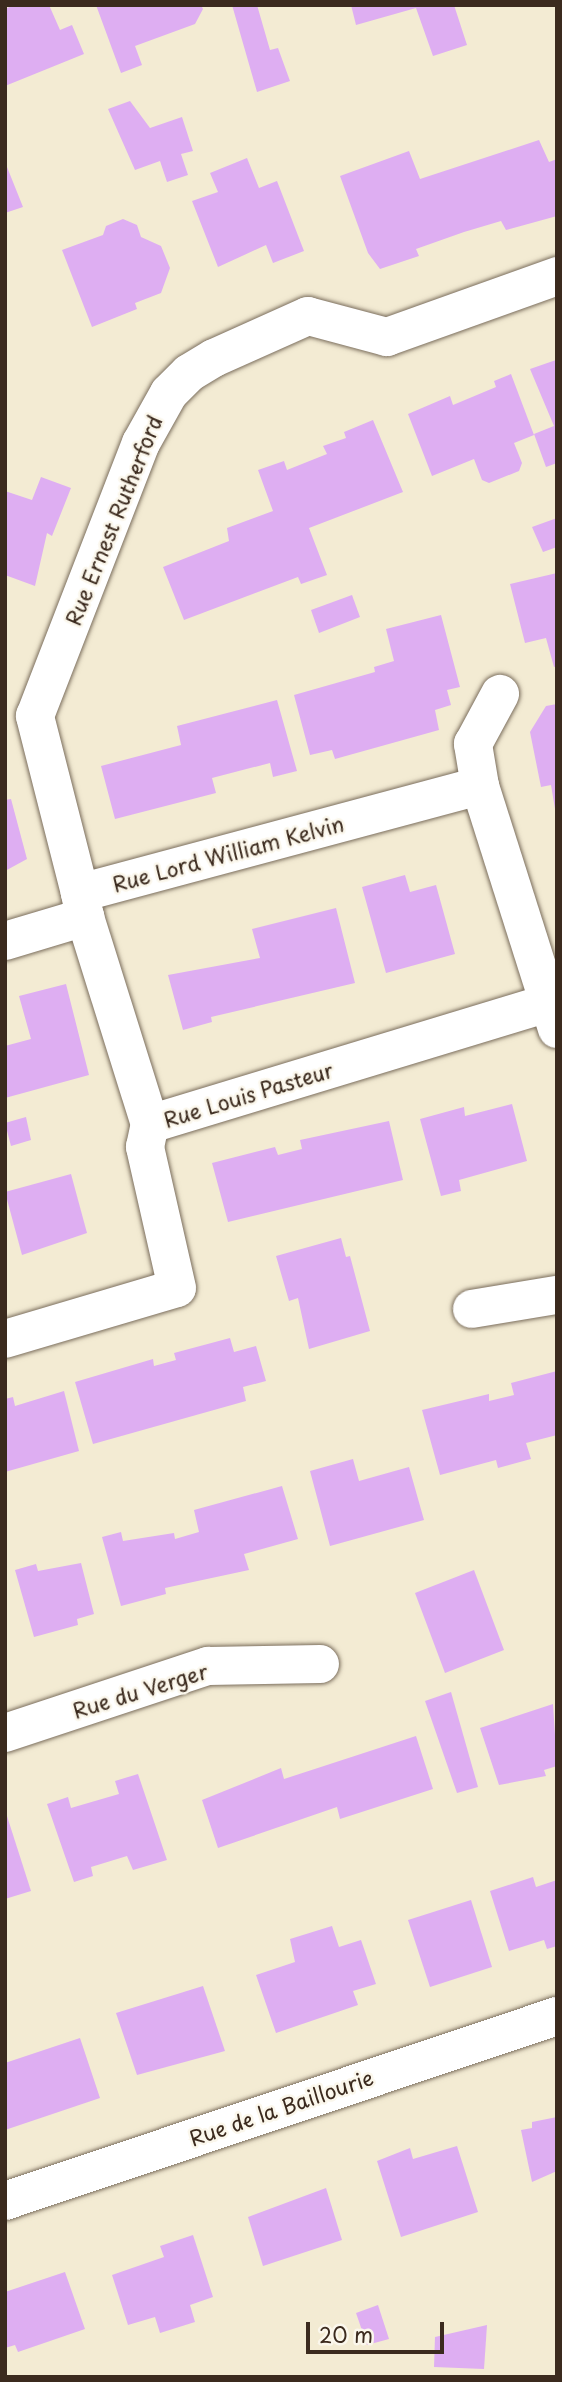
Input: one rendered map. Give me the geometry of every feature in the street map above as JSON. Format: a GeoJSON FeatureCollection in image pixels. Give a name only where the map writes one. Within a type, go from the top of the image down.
{"type":"FeatureCollection","features":[{"type":"Feature","properties":{"kind":"street","name":"Rue Ernest Rutherford"},"geometry":{"type":"LineString","coordinates":[[150,1124],[83,905],[35,716],[141,443],[169,393],[189,373],[214,358],[308,316],[387,337],[557,276]]}},
{"type":"Feature","properties":{"kind":"street"},"geometry":{"type":"LineString","coordinates":[[500,694],[473,744],[480,786],[554,1010]]}},
{"type":"Feature","properties":{"kind":"street","name":"Rue Lord William Kelvin"},"geometry":{"type":"LineString","coordinates":[[5,941],[83,905],[480,786]]}},
{"type":"Feature","properties":{"kind":"street","name":"Rue Louis Pasteur"},"geometry":{"type":"LineString","coordinates":[[5,1339],[177,1288],[145,1147],[150,1124],[554,1010]]}},
{"type":"Feature","properties":{"kind":"street"},"geometry":{"type":"LineString","coordinates":[[472,1309],[557,1295]]}},
{"type":"Feature","properties":{"kind":"street","name":"Rue du Verger"},"geometry":{"type":"LineString","coordinates":[[5,1732],[208,1666],[320,1664]]}},
{"type":"Feature","properties":{"kind":"street","name":"Rue de la Baillourie"},"geometry":{"type":"LineString","coordinates":[[5,2201],[557,2016]]}},
{"type":"Feature","properties":{"kind":"building"},"geometry":{"type":"Polygon","coordinates":[[[14,5],[49,5],[60,30],[72,25],[84,54],[5,86],[5,9],[14,5]]]}},
{"type":"Feature","properties":{"kind":"building"},"geometry":{"type":"Polygon","coordinates":[[[96,5],[201,5],[203,9],[195,24],[135,46],[142,65],[121,73],[96,5]]]}},
{"type":"Feature","properties":{"kind":"building"},"geometry":{"type":"Polygon","coordinates":[[[232,5],[257,5],[270,50],[278,48],[290,81],[257,92],[232,5]]]}},
{"type":"Feature","properties":{"kind":"building"},"geometry":{"type":"Polygon","coordinates":[[[351,5],[454,5],[467,45],[433,56],[416,8],[356,25],[351,5]]]}},
{"type":"Feature","properties":{"kind":"building"},"geometry":{"type":"Polygon","coordinates":[[[130,101],[150,128],[182,117],[193,151],[181,154],[188,175],[167,182],[160,161],[135,170],[108,109],[130,101]]]}},
{"type":"Feature","properties":{"kind":"building"},"geometry":{"type":"Polygon","coordinates":[[[539,140],[549,162],[557,159],[557,216],[506,230],[501,221],[464,232],[416,249],[419,256],[380,269],[368,253],[340,176],[409,151],[420,179],[539,140]]]}},
{"type":"Feature","properties":{"kind":"building"},"geometry":{"type":"Polygon","coordinates":[[[247,158],[259,188],[277,181],[304,251],[273,263],[266,245],[218,267],[192,201],[218,192],[210,173],[247,158]]]}},
{"type":"Feature","properties":{"kind":"building"},"geometry":{"type":"Polygon","coordinates":[[[5,162],[23,207],[5,213],[5,162]]]}},
{"type":"Feature","properties":{"kind":"building"},"geometry":{"type":"Polygon","coordinates":[[[123,219],[137,225],[141,237],[161,246],[170,268],[161,293],[135,303],[137,309],[92,327],[62,250],[103,235],[106,226],[123,219]]]}},
{"type":"Feature","properties":{"kind":"building"},"geometry":{"type":"Polygon","coordinates":[[[556,360],[557,463],[546,467],[534,434],[554,426],[530,369],[556,360]]]}},
{"type":"Feature","properties":{"kind":"building"},"geometry":{"type":"Polygon","coordinates":[[[511,374],[534,435],[514,443],[522,463],[519,471],[489,483],[482,480],[474,459],[432,476],[408,414],[450,396],[453,405],[496,387],[494,381],[511,374]]]}},
{"type":"Feature","properties":{"kind":"building"},"geometry":{"type":"Polygon","coordinates":[[[373,420],[403,492],[309,528],[327,575],[301,584],[298,577],[184,620],[163,567],[229,541],[227,528],[273,511],[258,470],[284,461],[287,470],[327,454],[323,446],[346,438],[344,432],[373,420]]]}},
{"type":"Feature","properties":{"kind":"building"},"geometry":{"type":"Polygon","coordinates":[[[41,477],[71,488],[52,536],[47,533],[35,586],[5,575],[5,491],[32,500],[41,477]]]}},
{"type":"Feature","properties":{"kind":"building"},"geometry":{"type":"Polygon","coordinates":[[[557,518],[557,547],[543,552],[532,527],[557,518]]]}},
{"type":"Feature","properties":{"kind":"building"},"geometry":{"type":"Polygon","coordinates":[[[557,573],[557,666],[554,667],[546,638],[525,643],[510,584],[557,573]]]}},
{"type":"Feature","properties":{"kind":"building"},"geometry":{"type":"Polygon","coordinates":[[[352,595],[360,617],[319,633],[311,610],[352,595]]]}},
{"type":"Feature","properties":{"kind":"building"},"geometry":{"type":"Polygon","coordinates":[[[441,615],[460,687],[447,690],[451,705],[435,710],[439,730],[335,759],[332,750],[310,755],[294,695],[375,672],[374,667],[394,661],[386,629],[441,615]]]}},
{"type":"Feature","properties":{"kind":"building"},"geometry":{"type":"Polygon","coordinates":[[[277,700],[297,771],[273,777],[270,763],[212,778],[216,793],[115,819],[101,766],[181,745],[177,726],[277,700]]]}},
{"type":"Feature","properties":{"kind":"building"},"geometry":{"type":"Polygon","coordinates":[[[557,704],[555,809],[551,785],[541,787],[530,732],[546,706],[557,704]]]}},
{"type":"Feature","properties":{"kind":"building"},"geometry":{"type":"Polygon","coordinates":[[[11,799],[27,859],[5,871],[5,800],[11,799]]]}},
{"type":"Feature","properties":{"kind":"building"},"geometry":{"type":"Polygon","coordinates":[[[405,875],[410,892],[436,885],[455,954],[386,973],[362,887],[405,875]]]}},
{"type":"Feature","properties":{"kind":"building"},"geometry":{"type":"Polygon","coordinates":[[[336,908],[355,983],[211,1017],[212,1022],[183,1030],[168,975],[260,958],[252,929],[336,908]]]}},
{"type":"Feature","properties":{"kind":"building"},"geometry":{"type":"Polygon","coordinates":[[[66,984],[89,1075],[5,1098],[5,1046],[31,1039],[19,996],[66,984]]]}},
{"type":"Feature","properties":{"kind":"building"},"geometry":{"type":"Polygon","coordinates":[[[512,1104],[527,1161],[459,1180],[461,1191],[441,1196],[420,1119],[464,1107],[465,1116],[512,1104]]]}},
{"type":"Feature","properties":{"kind":"building"},"geometry":{"type":"Polygon","coordinates":[[[26,1117],[31,1140],[11,1146],[5,1123],[26,1117]]]}},
{"type":"Feature","properties":{"kind":"building"},"geometry":{"type":"Polygon","coordinates":[[[389,1121],[403,1180],[228,1222],[212,1163],[275,1147],[278,1155],[302,1149],[300,1140],[389,1121]]]}},
{"type":"Feature","properties":{"kind":"building"},"geometry":{"type":"Polygon","coordinates":[[[71,1174],[87,1233],[22,1255],[5,1192],[71,1174]]]}},
{"type":"Feature","properties":{"kind":"building"},"geometry":{"type":"Polygon","coordinates":[[[341,1238],[346,1257],[350,1256],[370,1331],[309,1349],[298,1298],[289,1301],[276,1256],[341,1238]]]}},
{"type":"Feature","properties":{"kind":"building"},"geometry":{"type":"Polygon","coordinates":[[[230,1338],[234,1352],[256,1346],[266,1381],[243,1387],[246,1401],[93,1444],[75,1382],[153,1359],[154,1366],[176,1360],[174,1353],[230,1338]]]}},
{"type":"Feature","properties":{"kind":"building"},"geometry":{"type":"Polygon","coordinates":[[[557,1371],[557,1435],[526,1443],[531,1459],[498,1468],[496,1460],[440,1475],[422,1410],[489,1394],[489,1401],[514,1395],[511,1383],[557,1371]]]}},
{"type":"Feature","properties":{"kind":"building"},"geometry":{"type":"Polygon","coordinates":[[[64,1391],[79,1451],[5,1472],[5,1399],[13,1397],[15,1406],[64,1391]]]}},
{"type":"Feature","properties":{"kind":"building"},"geometry":{"type":"Polygon","coordinates":[[[353,1459],[359,1481],[409,1467],[424,1520],[330,1546],[310,1471],[353,1459]]]}},
{"type":"Feature","properties":{"kind":"building"},"geometry":{"type":"Polygon","coordinates":[[[282,1486],[298,1539],[244,1554],[249,1570],[165,1588],[166,1594],[121,1606],[102,1537],[121,1532],[123,1541],[174,1533],[175,1539],[199,1532],[194,1510],[282,1486]]]}},
{"type":"Feature","properties":{"kind":"building"},"geometry":{"type":"Polygon","coordinates":[[[81,1563],[94,1614],[77,1619],[78,1625],[34,1637],[15,1570],[36,1564],[38,1571],[81,1563]]]}},
{"type":"Feature","properties":{"kind":"building"},"geometry":{"type":"Polygon","coordinates":[[[474,1570],[504,1650],[445,1673],[415,1593],[474,1570]]]}},
{"type":"Feature","properties":{"kind":"building"},"geometry":{"type":"Polygon","coordinates":[[[451,1692],[478,1787],[457,1793],[425,1701],[451,1692]]]}},
{"type":"Feature","properties":{"kind":"building"},"geometry":{"type":"Polygon","coordinates":[[[553,1704],[557,1766],[544,1770],[546,1776],[499,1785],[480,1728],[553,1704]]]}},
{"type":"Feature","properties":{"kind":"building"},"geometry":{"type":"Polygon","coordinates":[[[416,1736],[433,1789],[340,1819],[337,1807],[218,1848],[202,1800],[281,1768],[284,1779],[416,1736]]]}},
{"type":"Feature","properties":{"kind":"building"},"geometry":{"type":"Polygon","coordinates":[[[138,1774],[167,1860],[133,1870],[127,1856],[91,1867],[93,1876],[74,1882],[47,1804],[68,1797],[71,1808],[119,1794],[115,1781],[138,1774]]]}},
{"type":"Feature","properties":{"kind":"building"},"geometry":{"type":"Polygon","coordinates":[[[5,1814],[31,1891],[5,1899],[5,1814]]]}},
{"type":"Feature","properties":{"kind":"building"},"geometry":{"type":"Polygon","coordinates":[[[533,1877],[536,1887],[557,1880],[557,1946],[547,1949],[544,1940],[509,1951],[490,1891],[533,1877]]]}},
{"type":"Feature","properties":{"kind":"building"},"geometry":{"type":"Polygon","coordinates":[[[471,1900],[492,1967],[430,1987],[408,1920],[471,1900]]]}},
{"type":"Feature","properties":{"kind":"building"},"geometry":{"type":"Polygon","coordinates":[[[332,1926],[339,1947],[361,1940],[376,1984],[353,1991],[358,2005],[276,2033],[256,1975],[295,1962],[290,1939],[332,1926]]]}},
{"type":"Feature","properties":{"kind":"building"},"geometry":{"type":"Polygon","coordinates":[[[203,1986],[225,2051],[137,2075],[116,2013],[203,1986]]]}},
{"type":"Feature","properties":{"kind":"building"},"geometry":{"type":"Polygon","coordinates":[[[80,2038],[100,2098],[5,2130],[5,2063],[80,2038]]]}},
{"type":"Feature","properties":{"kind":"building"},"geometry":{"type":"Polygon","coordinates":[[[557,2117],[557,2171],[532,2182],[521,2130],[532,2128],[532,2122],[557,2117]]]}},
{"type":"Feature","properties":{"kind":"building"},"geometry":{"type":"Polygon","coordinates":[[[457,2146],[478,2212],[401,2237],[377,2161],[410,2148],[413,2159],[457,2146]]]}},
{"type":"Feature","properties":{"kind":"building"},"geometry":{"type":"Polygon","coordinates":[[[326,2188],[342,2240],[263,2266],[248,2217],[326,2188]]]}},
{"type":"Feature","properties":{"kind":"building"},"geometry":{"type":"Polygon","coordinates":[[[193,2235],[213,2297],[190,2305],[195,2322],[160,2333],[155,2317],[128,2325],[112,2275],[164,2257],[160,2246],[193,2235]]]}},
{"type":"Feature","properties":{"kind":"building"},"geometry":{"type":"Polygon","coordinates":[[[65,2272],[85,2329],[18,2352],[15,2345],[5,2348],[5,2292],[65,2272]]]}},
{"type":"Feature","properties":{"kind":"building"},"geometry":{"type":"Polygon","coordinates":[[[378,2305],[389,2339],[367,2345],[356,2313],[378,2305]]]}},
{"type":"Feature","properties":{"kind":"building"},"geometry":{"type":"Polygon","coordinates":[[[487,2325],[484,2369],[434,2367],[435,2337],[487,2325]]]}}]}
